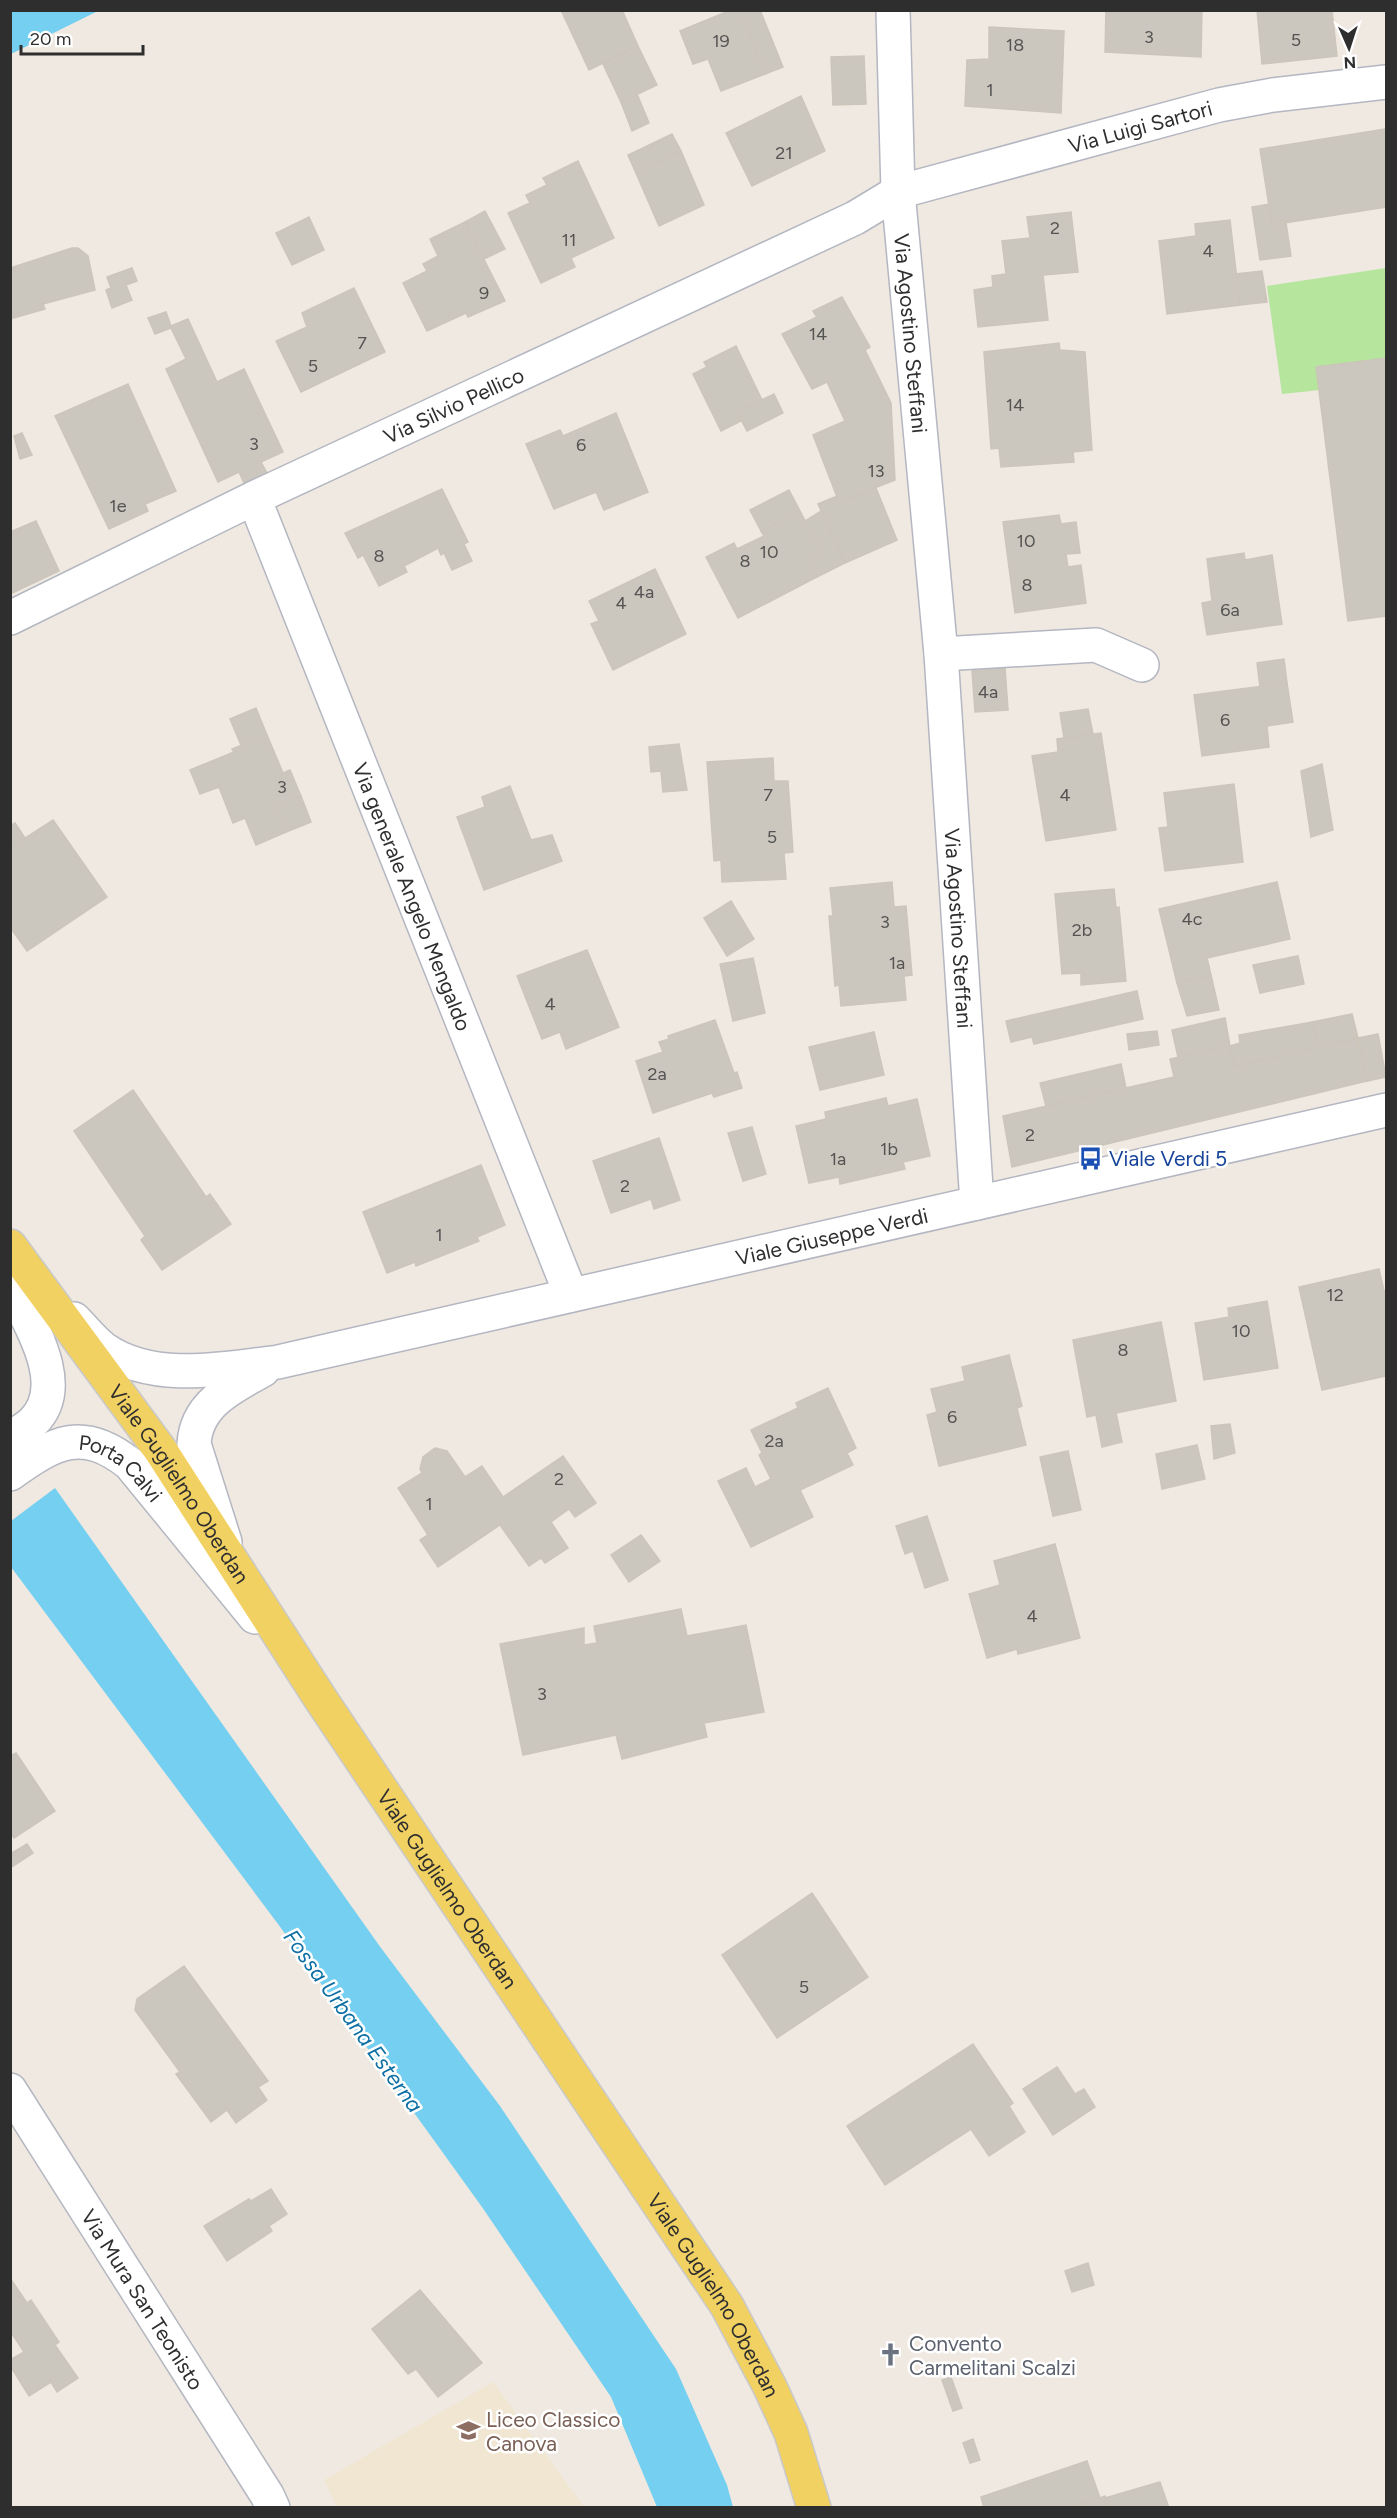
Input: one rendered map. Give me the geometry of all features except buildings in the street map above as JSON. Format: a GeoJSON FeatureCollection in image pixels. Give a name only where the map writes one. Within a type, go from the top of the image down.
{"type":"FeatureCollection","features":[{"type":"Feature","properties":{"kind":"main road","name":"Viale Guglielmo Oberdan"},"geometry":{"type":"LineString","coordinates":[[10,1246],[46,1291],[161,1450],[320,1698],[727,2306],[791,2433],[814,2508]]}},
{"type":"Feature","properties":{"kind":"street","name":"Via Agostino Steffani"},"geometry":{"type":"LineString","coordinates":[[892,10],[898,192],[941,654],[977,1203]]}},
{"type":"Feature","properties":{"kind":"street","name":"Via Luigi Sartori"},"geometry":{"type":"LineString","coordinates":[[898,192],[1219,105],[1273,95],[1386,82]]}},
{"type":"Feature","properties":{"kind":"street","name":"Via Silvio Pellico"},"geometry":{"type":"LineString","coordinates":[[10,618],[254,498],[855,218],[898,192]]}},
{"type":"Feature","properties":{"kind":"street","name":"Via generale Angelo Mengaldo"},"geometry":{"type":"LineString","coordinates":[[254,498],[571,1295]]}},
{"type":"Feature","properties":{"kind":"street"},"geometry":{"type":"LineString","coordinates":[[941,654],[1096,645],[1142,665]]}},
{"type":"Feature","properties":{"kind":"street","name":"Viale Giuseppe Verdi"},"geometry":{"type":"LineString","coordinates":[[46,1291],[104,1348],[127,1361],[160,1368],[193,1371],[278,1362],[1386,1110]]}},
{"type":"Feature","properties":{"kind":"street","name":"Porta Calvi"},"geometry":{"type":"LineString","coordinates":[[10,1284],[44,1355],[48,1377],[44,1406],[22,1448]]}},
{"type":"Feature","properties":{"kind":"street","name":"Viale Giuseppe Verdi"},"geometry":{"type":"LineString","coordinates":[[230,1556],[195,1444],[195,1434],[204,1412],[214,1401],[227,1390],[278,1362]]}},
{"type":"Feature","properties":{"kind":"street","name":"Porta Calvi"},"geometry":{"type":"LineString","coordinates":[[22,1448],[74,1441],[100,1446],[130,1464],[320,1698]]}},
{"type":"Feature","properties":{"kind":"street","name":"Via Mura San Teonisto"},"geometry":{"type":"LineString","coordinates":[[10,2090],[21,2129],[261,2485],[273,2508]]}},
{"type":"Feature","properties":{"kind":"shaded area","name":"Liceo Classico Canova"},"geometry":{"type":"Polygon","coordinates":[[[493,2382],[584,2507],[337,2507],[324,2480],[493,2382]]]}},
{"type":"Feature","properties":{"kind":"green space"},"geometry":{"type":"Polygon","coordinates":[[[1386,268],[1386,358],[1317,367],[1320,390],[1282,394],[1267,286],[1386,268]]]}},
{"type":"Feature","properties":{"kind":"water"},"geometry":{"type":"Polygon","coordinates":[[[11,10],[98,10],[98,11],[11,54],[11,10]]]}},
{"type":"Feature","properties":{"kind":"water","name":"Fossa Urbana Esterna"},"geometry":{"type":"Polygon","coordinates":[[[55,1488],[381,1948],[500,2106],[676,2369],[727,2485],[733,2507],[657,2507],[611,2397],[482,2207],[278,1924],[11,1567],[11,1521],[55,1488]]]}},
{"type":"Feature","properties":{"kind":"place","name":"Viale Verdi 5"},"geometry":{"type":"Point","coordinates":[1091,1158]}},
{"type":"Feature","properties":{"kind":"place","name":"Convento Carmelitani Scalzi"},"geometry":{"type":"Point","coordinates":[891,2355]}},
{"type":"Feature","properties":{"kind":"place","name":"Liceo Classico Canova"},"geometry":{"type":"Point","coordinates":[468,2431]}}]}
